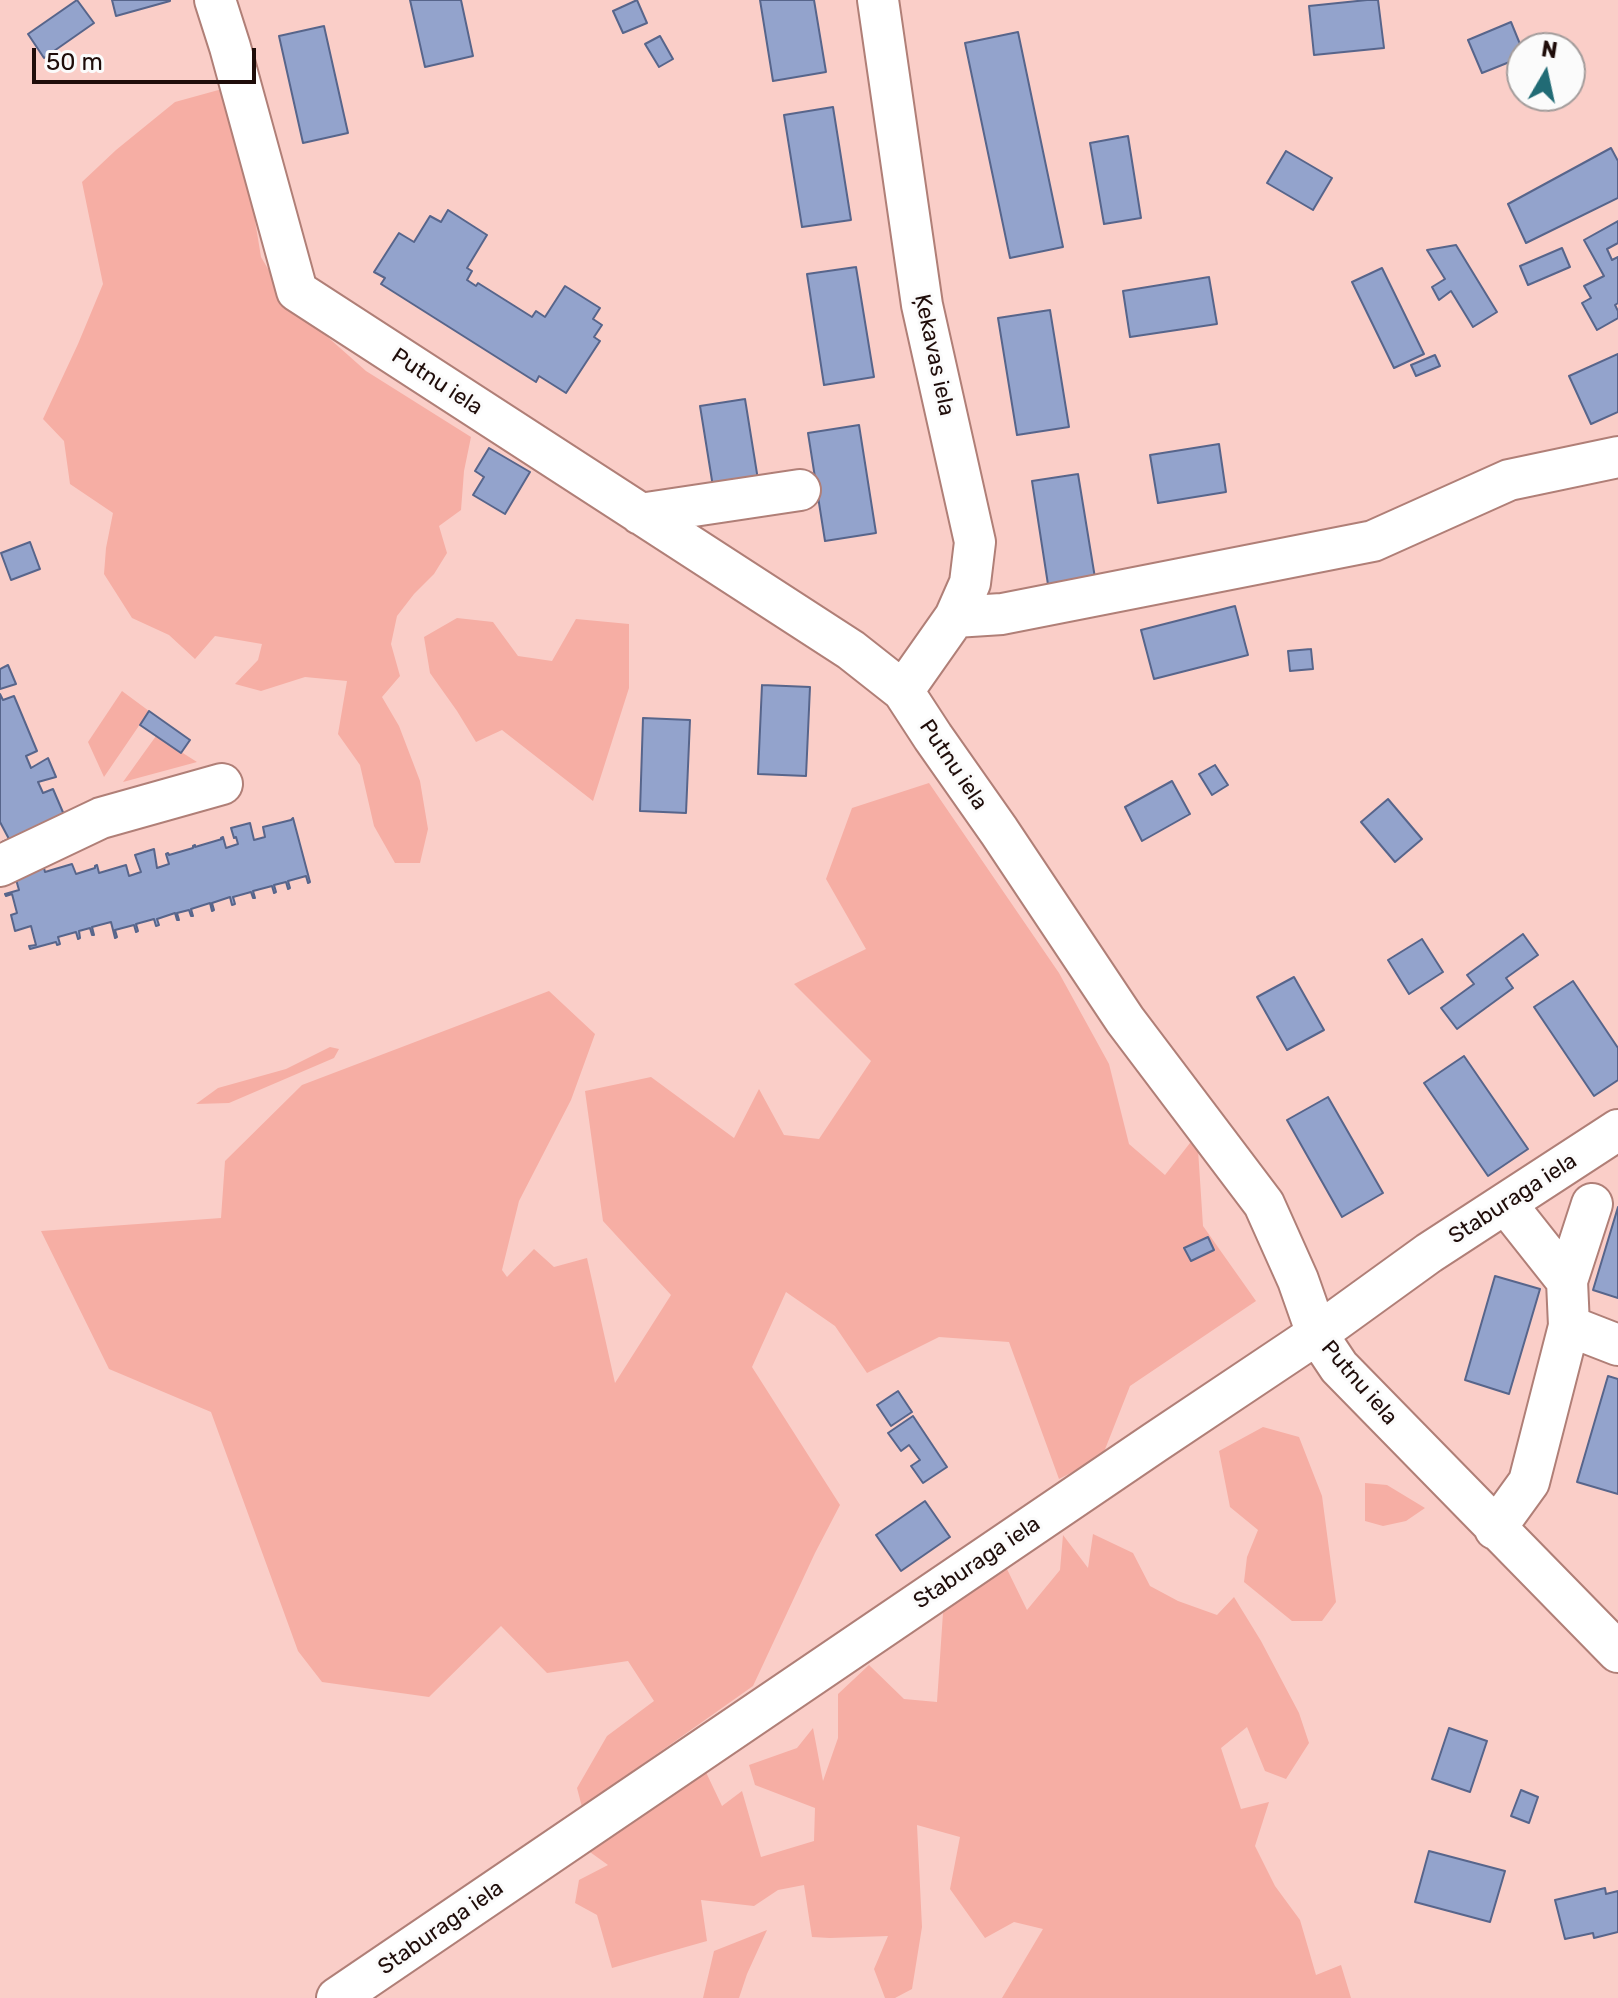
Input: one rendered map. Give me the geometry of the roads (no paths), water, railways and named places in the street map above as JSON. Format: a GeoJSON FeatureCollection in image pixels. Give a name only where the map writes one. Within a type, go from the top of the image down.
{"type":"FeatureCollection","features":[{"type":"Feature","properties":{"kind":"street","name":"Putnu iela"},"geometry":{"type":"LineString","coordinates":[[215,0],[297,291],[851,650],[903,691],[1125,1020],[1264,1204],[1298,1280],[1317,1334],[1339,1367],[1618,1652]]}},
{"type":"Feature","properties":{"kind":"street","name":"Ķekavas iela"},"geometry":{"type":"LineString","coordinates":[[878,0],[922,305],[975,542],[970,583],[955,617],[903,691]]}},
{"type":"Feature","properties":{"kind":"street"},"geometry":{"type":"LineString","coordinates":[[955,617],[1002,614],[1373,541],[1509,480],[1618,457]]}},
{"type":"Feature","properties":{"kind":"street"},"geometry":{"type":"LineString","coordinates":[[640,514],[800,490]]}},
{"type":"Feature","properties":{"kind":"street"},"geometry":{"type":"LineString","coordinates":[[0,866],[101,818],[222,784]]}},
{"type":"Feature","properties":{"kind":"street","name":"Staburaga iela"},"geometry":{"type":"LineString","coordinates":[[337,1998],[1317,1334],[1429,1253],[1618,1130]]}},
{"type":"Feature","properties":{"kind":"street"},"geometry":{"type":"LineString","coordinates":[[1506,1204],[1567,1281]]}},
{"type":"Feature","properties":{"kind":"street"},"geometry":{"type":"LineString","coordinates":[[1495,1529],[1529,1482],[1569,1326],[1567,1281],[1592,1204]]}},
{"type":"Feature","properties":{"kind":"street"},"geometry":{"type":"LineString","coordinates":[[1569,1326],[1618,1345]]}}]}
